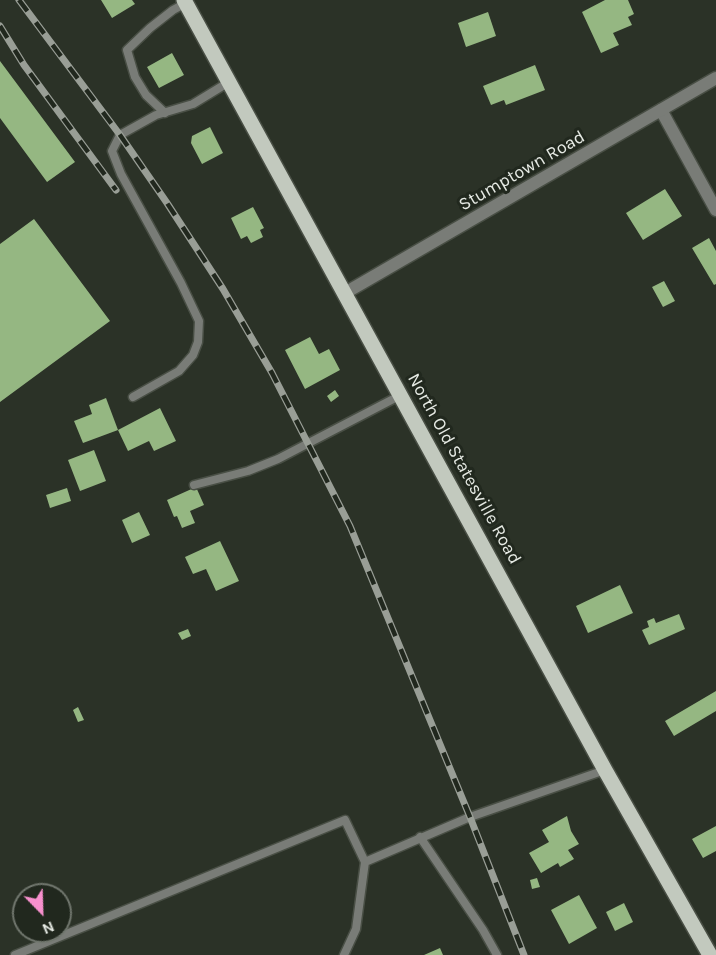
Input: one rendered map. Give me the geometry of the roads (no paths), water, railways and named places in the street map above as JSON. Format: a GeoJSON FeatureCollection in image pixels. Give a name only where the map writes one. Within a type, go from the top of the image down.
{"type":"FeatureCollection","features":[{"type":"Feature","properties":{"kind":"main road","name":"North Old Statesville Road"},"geometry":{"type":"LineString","coordinates":[[185,2],[605,770],[710,955]]}},
{"type":"Feature","properties":{"kind":"street","name":"Stumptown Road"},"geometry":{"type":"LineString","coordinates":[[345,293],[716,78]]}},
{"type":"Feature","properties":{"kind":"street"},"geometry":{"type":"LineString","coordinates":[[661,110],[716,210]]}},
{"type":"Feature","properties":{"kind":"lane"},"geometry":{"type":"LineString","coordinates":[[165,113],[146,95],[135,77],[127,50],[150,27],[185,2]]}},
{"type":"Feature","properties":{"kind":"lane"},"geometry":{"type":"LineString","coordinates":[[133,397],[179,371],[193,356],[198,342],[199,321],[181,283],[121,174],[112,151],[120,135],[156,115],[193,104],[229,82]]}},
{"type":"Feature","properties":{"kind":"lane"},"geometry":{"type":"LineString","coordinates":[[194,485],[248,471],[278,459],[401,395]]}},
{"type":"Feature","properties":{"kind":"lane"},"geometry":{"type":"LineString","coordinates":[[365,862],[420,837],[605,770]]}},
{"type":"Feature","properties":{"kind":"lane"},"geometry":{"type":"LineString","coordinates":[[15,955],[345,820],[365,862],[356,929],[344,955]]}},
{"type":"Feature","properties":{"kind":"lane"},"geometry":{"type":"LineString","coordinates":[[420,837],[498,955]]}},
{"type":"Feature","properties":{"kind":"railway"},"geometry":{"type":"LineString","coordinates":[[19,0],[120,135],[167,203],[223,289],[272,373],[350,526],[470,817],[524,955]]}},
{"type":"Feature","properties":{"kind":"railway"},"geometry":{"type":"LineString","coordinates":[[0,26],[24,65],[116,190]]}}]}
